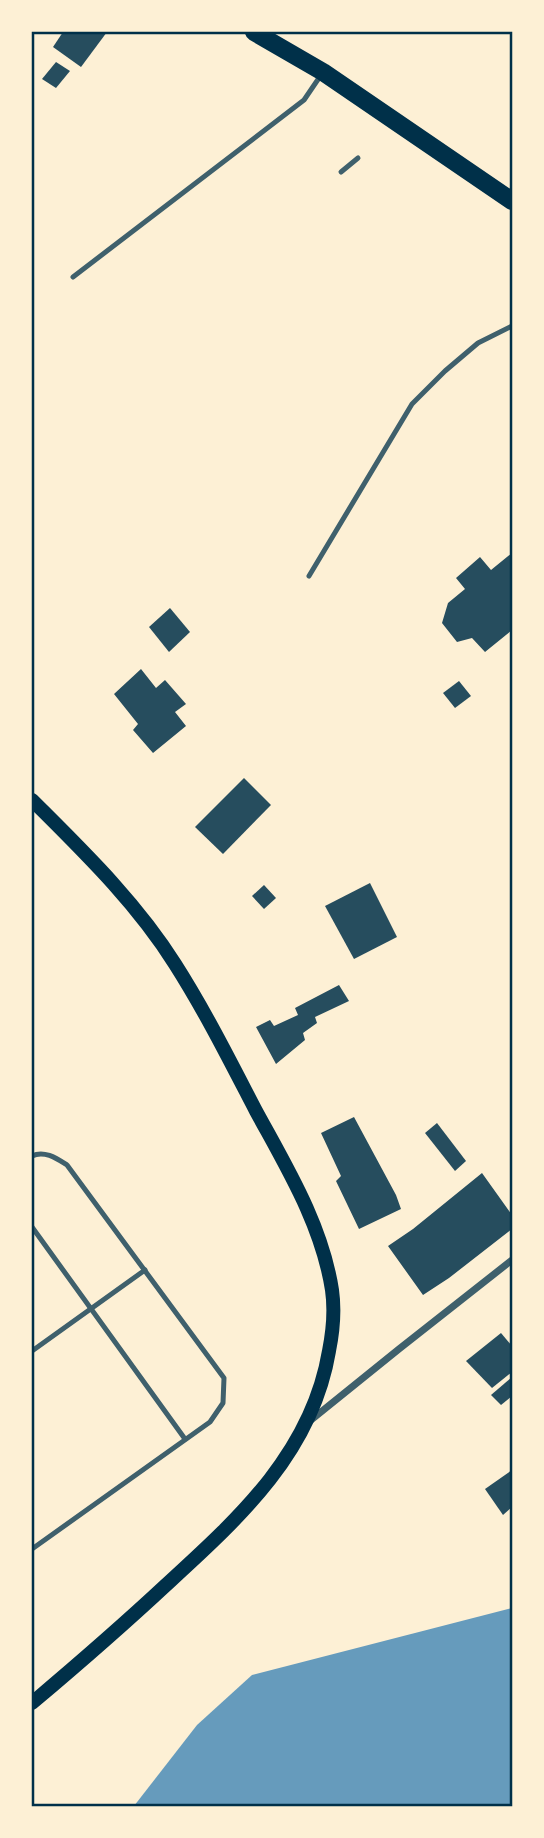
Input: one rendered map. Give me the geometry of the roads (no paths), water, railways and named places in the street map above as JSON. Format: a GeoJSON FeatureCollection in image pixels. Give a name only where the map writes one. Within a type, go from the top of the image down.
{"type":"FeatureCollection","features":[{"type":"Feature","properties":{"kind":"main road"},"geometry":{"type":"LineString","coordinates":[[254,32],[323,72],[513,201]]}},
{"type":"Feature","properties":{"kind":"main road"},"geometry":{"type":"LineString","coordinates":[[32,800],[131,904],[174,962],[302,1198],[324,1250],[332,1292],[334,1325],[325,1376],[305,1425],[276,1474],[229,1527],[103,1643],[32,1703]]}},
{"type":"Feature","properties":{"kind":"street"},"geometry":{"type":"LineString","coordinates":[[305,1425],[513,1260]]}},
{"type":"Feature","properties":{"kind":"lane"},"geometry":{"type":"LineString","coordinates":[[73,278],[304,100],[323,72]]}},
{"type":"Feature","properties":{"kind":"lane"},"geometry":{"type":"LineString","coordinates":[[341,172],[358,158]]}},
{"type":"Feature","properties":{"kind":"lane"},"geometry":{"type":"LineString","coordinates":[[309,576],[412,404],[478,343],[513,326]]}},
{"type":"Feature","properties":{"kind":"lane"},"geometry":{"type":"LineString","coordinates":[[32,1156],[36,1153],[52,1155],[67,1165],[224,1378],[223,1403],[210,1422],[32,1549]]}},
{"type":"Feature","properties":{"kind":"lane"},"geometry":{"type":"LineString","coordinates":[[32,1227],[185,1439]]}},
{"type":"Feature","properties":{"kind":"lane"},"geometry":{"type":"LineString","coordinates":[[32,1351],[145,1270]]}},
{"type":"Feature","properties":{"kind":"water"},"geometry":{"type":"Polygon","coordinates":[[[512,1608],[512,1806],[134,1806],[197,1725],[252,1675],[512,1608]]]}}]}
